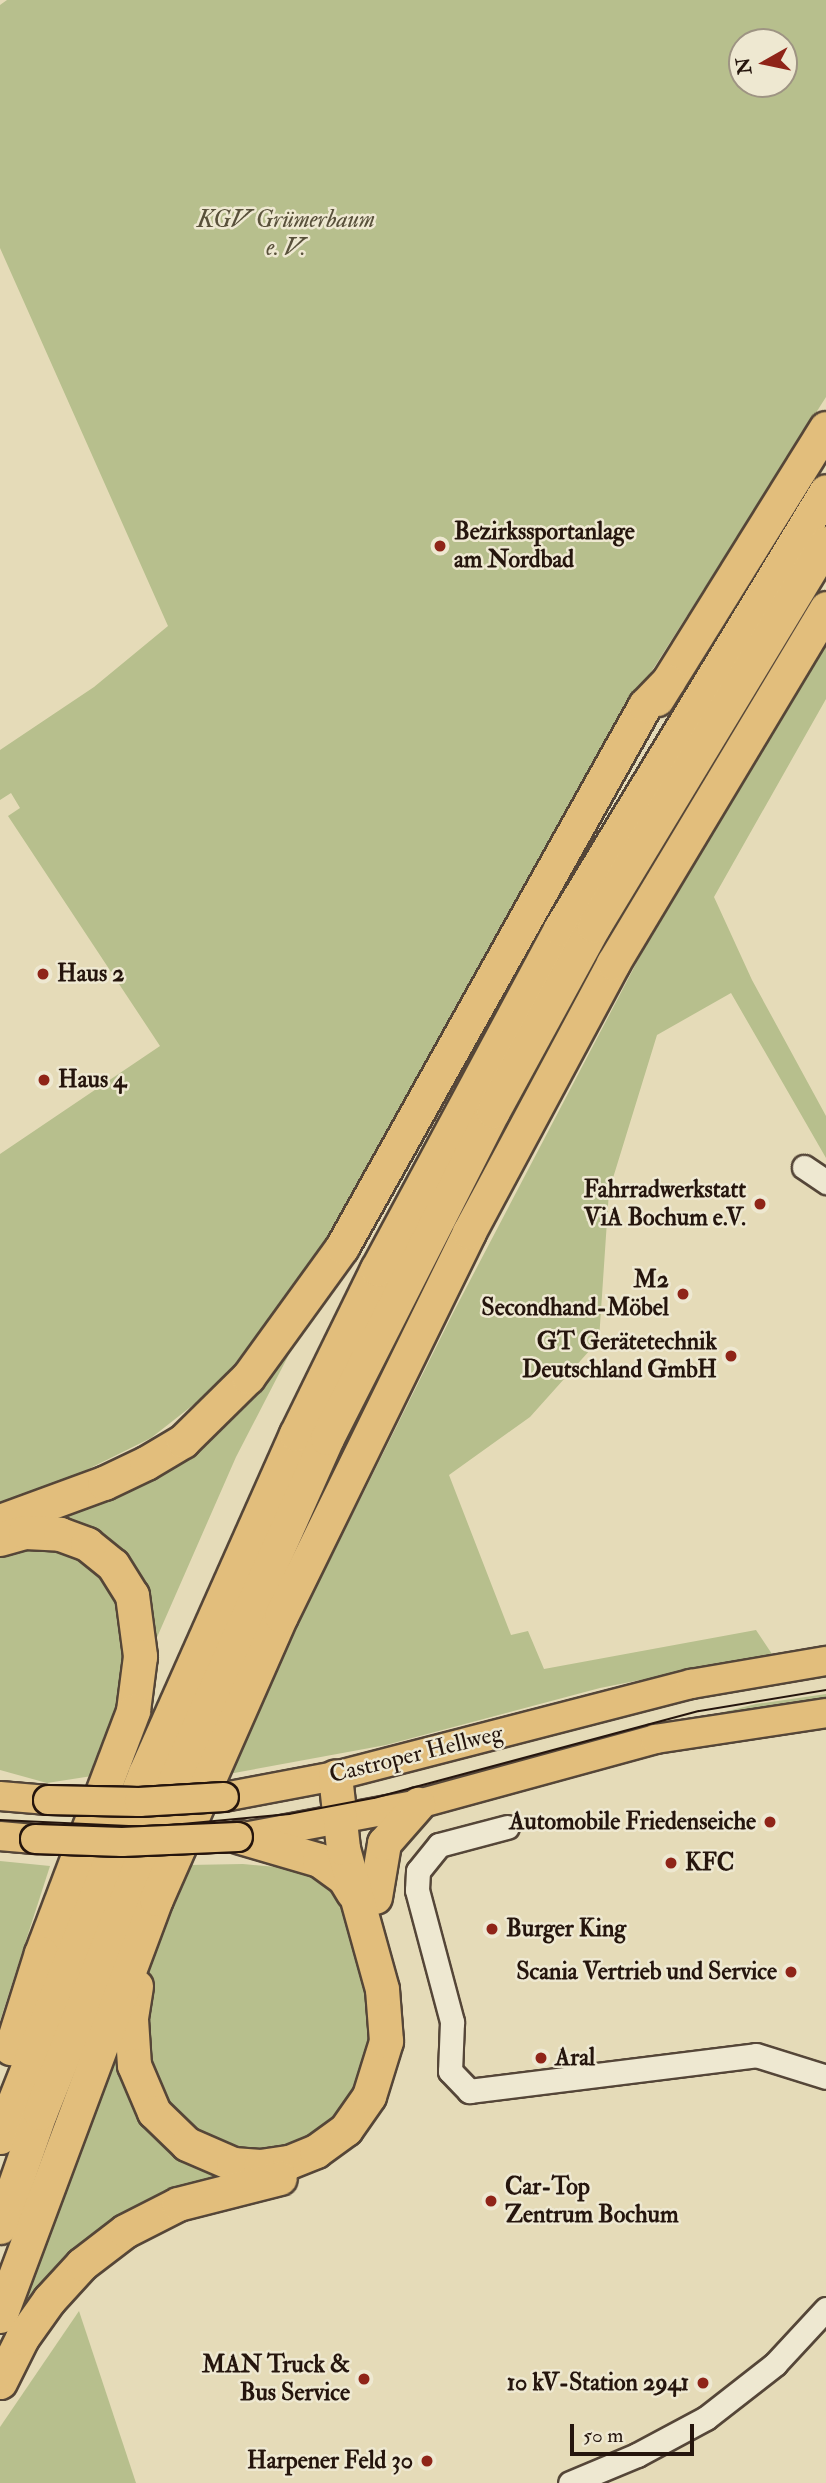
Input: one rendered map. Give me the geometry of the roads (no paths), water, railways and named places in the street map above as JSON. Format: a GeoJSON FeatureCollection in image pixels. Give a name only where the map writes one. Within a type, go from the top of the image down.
{"type":"FeatureCollection","features":[{"type":"Feature","properties":{"kind":"highway"},"geometry":{"type":"LineString","coordinates":[[508,1021],[524,966],[668,681],[826,428]]}},
{"type":"Feature","properties":{"kind":"highway"},"geometry":{"type":"LineString","coordinates":[[0,2137],[105,1868],[296,1434],[508,1021],[697,698],[826,491]]}},
{"type":"Feature","properties":{"kind":"highway"},"geometry":{"type":"LineString","coordinates":[[0,2227],[40,2113],[164,1804],[327,1438],[493,1111],[594,926],[826,543]]}},
{"type":"Feature","properties":{"kind":"highway"},"geometry":{"type":"LineString","coordinates":[[418,1804],[384,1843],[368,1903],[382,1989],[386,2041],[369,2096],[346,2129],[316,2151],[289,2162],[260,2166],[233,2164],[187,2144],[154,2112],[134,2065],[131,2018],[139,1971],[215,1794],[281,1616],[469,1232],[613,963],[826,608]]}},
{"type":"Feature","properties":{"kind":"highway"},"geometry":{"type":"LineString","coordinates":[[0,1521],[104,1483],[146,1463],[183,1441],[248,1377],[342,1247],[645,705],[668,681]]}},
{"type":"Feature","properties":{"kind":"highway"},"geometry":{"type":"LineString","coordinates":[[0,1539],[25,1532],[60,1534],[87,1544],[113,1565],[132,1595],[140,1656],[133,1711],[41,1953],[0,2082]]}},
{"type":"Feature","properties":{"kind":"highway"},"geometry":{"type":"LineString","coordinates":[[0,2382],[22,2338],[49,2300],[82,2264],[125,2231],[177,2204],[311,2166],[365,2126],[383,2101],[399,2041],[397,2005],[335,1776]]}},
{"type":"Feature","properties":{"kind":"highway"},"geometry":{"type":"LineString","coordinates":[[0,2316],[156,1899],[215,1794]]}},
{"type":"Feature","properties":{"kind":"highway"},"geometry":{"type":"LineString","coordinates":[[239,1837],[319,1860],[344,1878],[368,1903]]}},
{"type":"Feature","properties":{"kind":"main road","name":"Castroper Hellweg"},"geometry":{"type":"LineString","coordinates":[[0,1796],[139,1802],[335,1776],[656,1692],[826,1661]]}},
{"type":"Feature","properties":{"kind":"main road","name":"Castroper Hellweg"},"geometry":{"type":"LineString","coordinates":[[0,1836],[122,1842],[239,1837],[418,1804],[655,1739],[826,1713]]}},
{"type":"Feature","properties":{"kind":"street"},"geometry":{"type":"LineString","coordinates":[[804,1167],[826,1182]]}},
{"type":"Feature","properties":{"kind":"street"},"geometry":{"type":"LineString","coordinates":[[507,1827],[439,1845],[418,1871],[417,1891],[452,2022],[450,2071],[458,2082],[470,2091],[487,2091],[756,2055],[826,2077]]}},
{"type":"Feature","properties":{"kind":"street"},"geometry":{"type":"LineString","coordinates":[[570,2483],[638,2455],[706,2418],[775,2364],[826,2309]]}},
{"type":"Feature","properties":{"kind":"tram line"},"geometry":{"type":"LineString","coordinates":[[0,1820],[150,1827],[289,1814],[374,1798],[699,1711],[826,1690]]}},
{"type":"Feature","properties":{"kind":"place","name":"Bezirkssportanlage am Nordbad"},"geometry":{"type":"Point","coordinates":[440,546]}},
{"type":"Feature","properties":{"kind":"place","name":"Haus 2"},"geometry":{"type":"Point","coordinates":[43,974]}},
{"type":"Feature","properties":{"kind":"place","name":"Haus 4"},"geometry":{"type":"Point","coordinates":[44,1080]}},
{"type":"Feature","properties":{"kind":"place","name":"Fahrradwerkstatt ViA Bochum e.V."},"geometry":{"type":"Point","coordinates":[760,1204]}},
{"type":"Feature","properties":{"kind":"place","name":"M2 Secondhand-Möbel"},"geometry":{"type":"Point","coordinates":[683,1294]}},
{"type":"Feature","properties":{"kind":"place","name":"GT Gerätetechnik Deutschland GmbH"},"geometry":{"type":"Point","coordinates":[731,1356]}},
{"type":"Feature","properties":{"kind":"place","name":"Automobile Friedenseiche"},"geometry":{"type":"Point","coordinates":[770,1822]}},
{"type":"Feature","properties":{"kind":"place","name":"KFC"},"geometry":{"type":"Point","coordinates":[671,1863]}},
{"type":"Feature","properties":{"kind":"place","name":"Burger King"},"geometry":{"type":"Point","coordinates":[492,1929]}},
{"type":"Feature","properties":{"kind":"place","name":"Scania Vertrieb und Service"},"geometry":{"type":"Point","coordinates":[791,1972]}},
{"type":"Feature","properties":{"kind":"place","name":"Aral"},"geometry":{"type":"Point","coordinates":[541,2058]}},
{"type":"Feature","properties":{"kind":"place","name":"Car-Top Zentrum Bochum"},"geometry":{"type":"Point","coordinates":[491,2201]}},
{"type":"Feature","properties":{"kind":"place","name":"MAN Truck & Bus Service"},"geometry":{"type":"Point","coordinates":[364,2379]}},
{"type":"Feature","properties":{"kind":"place","name":"10 kV-Station 2941"},"geometry":{"type":"Point","coordinates":[703,2383]}},
{"type":"Feature","properties":{"kind":"place","name":"Harpener Feld 30"},"geometry":{"type":"Point","coordinates":[427,2461]}},
{"type":"Feature","properties":{"kind":"park label","name":"KGV Grümerbaum e. V."},"geometry":{"type":"Point","coordinates":[286,234]}}]}
